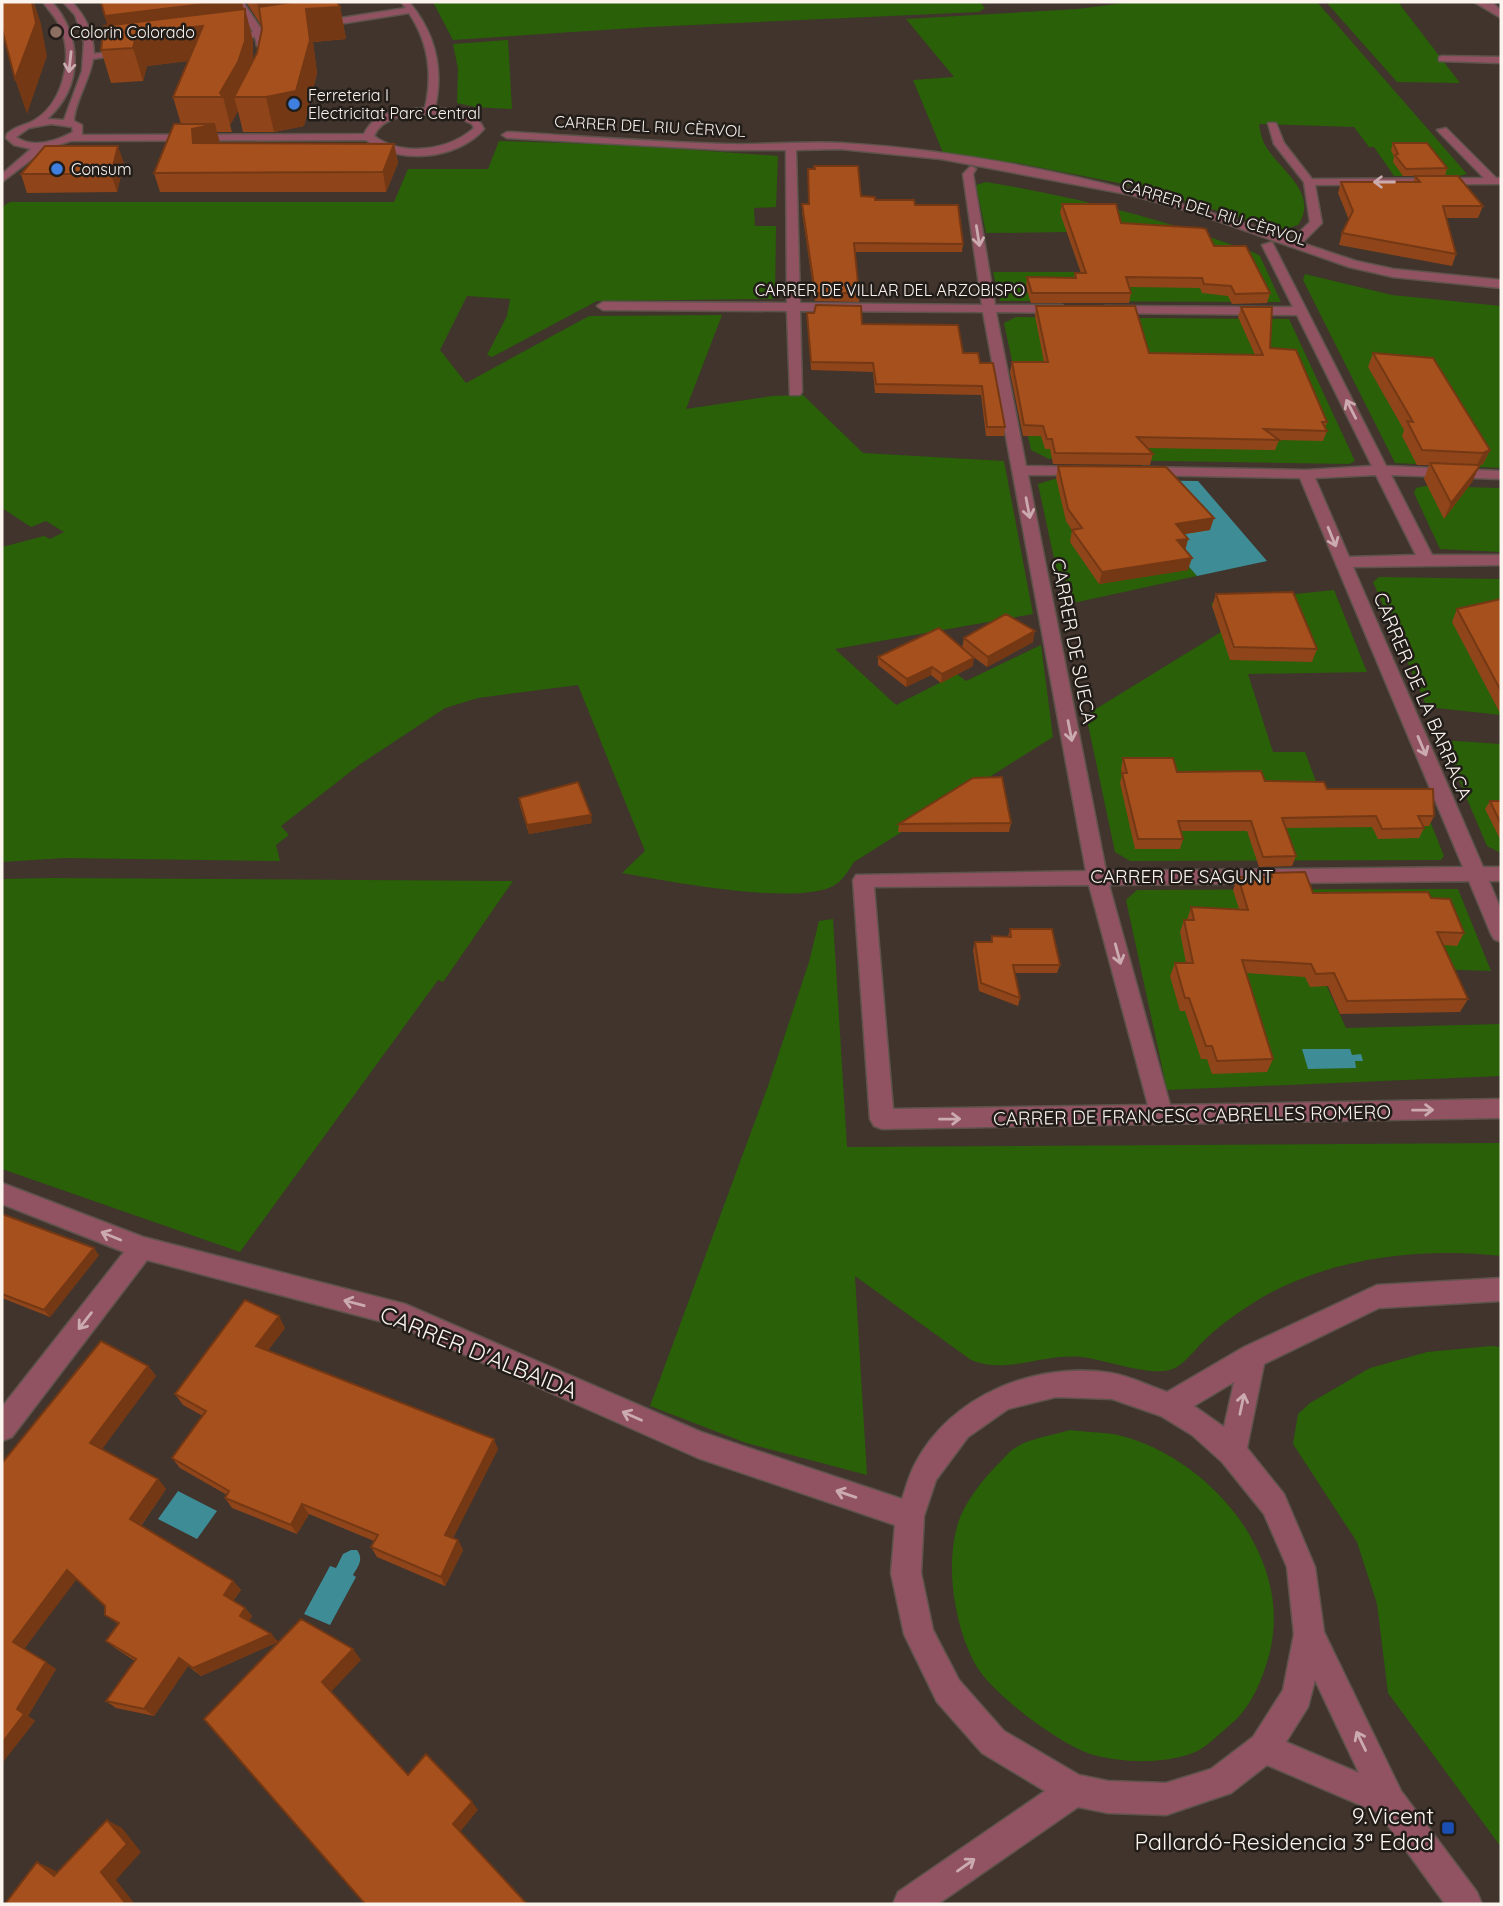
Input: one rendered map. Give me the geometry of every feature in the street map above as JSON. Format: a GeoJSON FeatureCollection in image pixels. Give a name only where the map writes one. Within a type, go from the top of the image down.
{"type":"FeatureCollection","features":[{"type":"Feature","properties":{"kind":"street"},"geometry":{"type":"LineString","coordinates":[[67,2],[78,12],[87,32],[90,57],[81,88],[69,114],[69,122],[75,134]]}},
{"type":"Feature","properties":{"kind":"street"},"geometry":{"type":"LineString","coordinates":[[239,2],[257,30],[262,55]]}},
{"type":"Feature","properties":{"kind":"street"},"geometry":{"type":"LineString","coordinates":[[1483,3],[1501,2]]}},
{"type":"Feature","properties":{"kind":"street"},"geometry":{"type":"LineString","coordinates":[[10,135],[49,115],[60,97],[71,64],[70,39],[65,22],[47,3]]}},
{"type":"Feature","properties":{"kind":"street"},"geometry":{"type":"LineString","coordinates":[[1483,3],[1501,15]]}},
{"type":"Feature","properties":{"kind":"street"},"geometry":{"type":"LineString","coordinates":[[219,40],[408,6],[425,34],[435,78],[429,111]]}},
{"type":"Feature","properties":{"kind":"street"},"geometry":{"type":"LineString","coordinates":[[90,57],[142,50]]}},
{"type":"Feature","properties":{"kind":"street"},"geometry":{"type":"LineString","coordinates":[[1442,59],[1501,60]]}},
{"type":"Feature","properties":{"kind":"street"},"geometry":{"type":"LineString","coordinates":[[2,180],[43,145],[75,134],[370,133],[393,116],[429,111],[466,116],[492,134]]}},
{"type":"Feature","properties":{"kind":"street"},"geometry":{"type":"LineString","coordinates":[[36,123],[69,122]]}},
{"type":"Feature","properties":{"kind":"street"},"geometry":{"type":"LineString","coordinates":[[1272,125],[1279,144],[1309,182],[1316,223],[1295,243]]}},
{"type":"Feature","properties":{"kind":"street"},"geometry":{"type":"LineString","coordinates":[[2,130],[23,144],[43,145]]}},
{"type":"Feature","properties":{"kind":"street"},"geometry":{"type":"LineString","coordinates":[[1442,130],[1497,181]]}},
{"type":"Feature","properties":{"kind":"street","name":"CARRER DEL RIU CÈRVOL"},"geometry":{"type":"LineString","coordinates":[[370,133],[381,146],[418,151],[441,149],[492,134],[847,152],[971,169],[1125,199],[1379,279],[1501,293]]}},
{"type":"Feature","properties":{"kind":"street"},"geometry":{"type":"LineString","coordinates":[[2,164],[23,144]]}},
{"type":"Feature","properties":{"kind":"street","name":"CARRER DEL RIU CÈRVOL"},"geometry":{"type":"LineString","coordinates":[[791,148],[840,146],[941,156],[1100,184],[1196,210],[1353,264],[1393,273],[1501,284]]}},
{"type":"Feature","properties":{"kind":"street"},"geometry":{"type":"LineString","coordinates":[[791,148],[795,392]]}},
{"type":"Feature","properties":{"kind":"street","name":"CARRER DE SUECA"},"geometry":{"type":"LineString","coordinates":[[971,169],[968,174],[989,309],[1097,876],[1162,1116]]}},
{"type":"Feature","properties":{"kind":"street"},"geometry":{"type":"LineString","coordinates":[[1309,182],[1497,181]]}},
{"type":"Feature","properties":{"kind":"street"},"geometry":{"type":"LineString","coordinates":[[1268,245],[1426,560]]}},
{"type":"Feature","properties":{"kind":"street","name":"CARRER DE VILLAR DEL ARZOBISPO"},"geometry":{"type":"LineString","coordinates":[[603,306],[1071,309]]}},
{"type":"Feature","properties":{"kind":"street"},"geometry":{"type":"LineString","coordinates":[[1098,309],[1302,311]]}},
{"type":"Feature","properties":{"kind":"street"},"geometry":{"type":"LineString","coordinates":[[1021,470],[1102,471]]}},
{"type":"Feature","properties":{"kind":"street"},"geometry":{"type":"LineString","coordinates":[[1130,471],[1306,474],[1381,470],[1501,475]]}},
{"type":"Feature","properties":{"kind":"street","name":"CARRER DE LA BARRACA"},"geometry":{"type":"LineString","coordinates":[[1306,474],[1501,934]]}},
{"type":"Feature","properties":{"kind":"street"},"geometry":{"type":"LineString","coordinates":[[1342,562],[1501,560]]}},
{"type":"Feature","properties":{"kind":"street","name":"CARRER DE SAGUNT"},"geometry":{"type":"LineString","coordinates":[[882,1119],[863,880],[1501,874]]}},
{"type":"Feature","properties":{"kind":"street","name":"CARRER DE FRANCESC CABRELLES ROMERO"},"geometry":{"type":"LineString","coordinates":[[882,1119],[1501,1109]]}},
{"type":"Feature","properties":{"kind":"street","name":"CARRER D'ALBAIDA"},"geometry":{"type":"LineString","coordinates":[[2,1193],[142,1248],[405,1316],[698,1445],[910,1516]]}},
{"type":"Feature","properties":{"kind":"street"},"geometry":{"type":"LineString","coordinates":[[2,1428],[142,1248]]}},
{"type":"Feature","properties":{"kind":"street"},"geometry":{"type":"LineString","coordinates":[[1169,1406],[1252,1356],[1377,1297],[1501,1289]]}},
{"type":"Feature","properties":{"kind":"street"},"geometry":{"type":"LineString","coordinates":[[1232,1451],[1252,1356]]}},
{"type":"Feature","properties":{"kind":"street"},"geometry":{"type":"LineString","coordinates":[[1056,1384],[1112,1386],[1169,1406],[1202,1426],[1232,1451],[1274,1504],[1301,1567],[1308,1633],[1297,1696],[1264,1748],[1220,1782],[1166,1799],[1108,1797],[1074,1790],[993,1742],[948,1691],[919,1634],[906,1573],[910,1516],[925,1472],[958,1428],[1002,1398],[1056,1384]]}},
{"type":"Feature","properties":{"kind":"street"},"geometry":{"type":"LineString","coordinates":[[1308,1633],[1390,1802],[1465,1904]]}},
{"type":"Feature","properties":{"kind":"street"},"geometry":{"type":"LineString","coordinates":[[1264,1748],[1390,1802]]}},
{"type":"Feature","properties":{"kind":"street"},"geometry":{"type":"LineString","coordinates":[[910,1904],[1074,1790]]}},
{"type":"Feature","properties":{"kind":"green space"},"geometry":{"type":"Polygon","coordinates":[[[433,2],[980,2],[985,8],[979,12],[649,27],[453,40],[433,2]]]}},
{"type":"Feature","properties":{"kind":"green space"},"geometry":{"type":"Polygon","coordinates":[[[1132,2],[1317,2],[1467,174],[1394,176],[1374,147],[1369,147],[1354,127],[1259,124],[1265,145],[1295,182],[1304,203],[1298,225],[1286,229],[1273,228],[1144,188],[1012,162],[1012,165],[944,155],[913,80],[954,77],[906,19],[1078,9],[1132,2]]]}},
{"type":"Feature","properties":{"kind":"green space"},"geometry":{"type":"Polygon","coordinates":[[[1326,2],[1398,2],[1460,83],[1397,82],[1326,2]]]}},
{"type":"Feature","properties":{"kind":"green space"},"geometry":{"type":"Polygon","coordinates":[[[508,40],[512,109],[457,103],[458,69],[453,44],[508,40]]]}},
{"type":"Feature","properties":{"kind":"green space"},"geometry":{"type":"Polygon","coordinates":[[[499,141],[625,145],[778,156],[776,207],[754,208],[755,226],[776,226],[775,299],[597,301],[492,357],[487,355],[507,316],[510,299],[467,296],[440,350],[466,383],[589,316],[722,315],[686,409],[772,396],[803,395],[863,453],[1004,461],[1033,614],[835,649],[896,705],[957,674],[966,681],[1041,645],[1053,737],[854,862],[837,884],[815,892],[790,894],[730,890],[622,873],[645,851],[578,685],[478,698],[445,708],[359,765],[281,826],[289,835],[276,845],[280,861],[65,858],[2,862],[2,547],[44,536],[50,539],[64,532],[46,521],[31,527],[2,508],[2,207],[10,202],[394,202],[408,169],[488,169],[499,141]]]}},
{"type":"Feature","properties":{"kind":"green space"},"geometry":{"type":"Polygon","coordinates":[[[986,182],[1122,211],[1255,253],[1260,256],[1281,302],[1000,301],[993,272],[1081,272],[1067,232],[986,233],[976,185],[986,182]]]}},
{"type":"Feature","properties":{"kind":"green space"},"geometry":{"type":"Polygon","coordinates":[[[1305,274],[1392,295],[1501,306],[1501,468],[1395,463],[1303,280],[1305,274]]]}},
{"type":"Feature","properties":{"kind":"green space"},"geometry":{"type":"Polygon","coordinates":[[[1016,317],[1289,319],[1355,461],[1349,464],[1049,459],[1031,450],[1004,323],[1016,317]]]}},
{"type":"Feature","properties":{"kind":"green space"},"geometry":{"type":"Polygon","coordinates":[[[1054,479],[1114,480],[1197,576],[1064,605],[1038,484],[1054,479]]]}},
{"type":"Feature","properties":{"kind":"green space"},"geometry":{"type":"Polygon","coordinates":[[[1416,488],[1501,488],[1501,552],[1440,549],[1414,493],[1416,488]]]}},
{"type":"Feature","properties":{"kind":"green space"},"geometry":{"type":"Polygon","coordinates":[[[1379,577],[1501,579],[1501,715],[1427,707],[1373,582],[1379,577]]]}},
{"type":"Feature","properties":{"kind":"green space"},"geometry":{"type":"Polygon","coordinates":[[[1334,590],[1367,672],[1248,674],[1273,752],[1305,752],[1320,792],[1418,791],[1444,856],[1441,860],[1130,861],[1115,852],[1086,715],[1221,632],[1211,603],[1334,590]]]}},
{"type":"Feature","properties":{"kind":"green space"},"geometry":{"type":"Polygon","coordinates":[[[1442,740],[1501,744],[1501,853],[1487,846],[1442,740]]]}},
{"type":"Feature","properties":{"kind":"green space"},"geometry":{"type":"Polygon","coordinates":[[[2,879],[513,881],[443,982],[438,980],[240,1252],[2,1169],[2,879]]]}},
{"type":"Feature","properties":{"kind":"green space"},"geometry":{"type":"Polygon","coordinates":[[[1458,889],[1491,971],[1317,965],[1346,1028],[1501,1024],[1501,1076],[1167,1090],[1126,900],[1137,890],[1458,889]]]}},
{"type":"Feature","properties":{"kind":"green space"},"geometry":{"type":"Polygon","coordinates":[[[833,919],[847,1147],[1501,1143],[1501,1256],[1438,1253],[1405,1255],[1373,1259],[1310,1275],[1242,1310],[1184,1361],[1166,1371],[1142,1370],[1081,1357],[1053,1358],[1011,1365],[984,1364],[971,1360],[855,1276],[867,1475],[746,1443],[650,1406],[768,1086],[809,962],[819,921],[833,919]]]}},
{"type":"Feature","properties":{"kind":"green space"},"geometry":{"type":"Polygon","coordinates":[[[1501,1347],[1501,1847],[1388,1693],[1377,1604],[1357,1542],[1293,1444],[1298,1414],[1310,1403],[1370,1368],[1427,1352],[1501,1347]]]}},
{"type":"Feature","properties":{"kind":"green space"},"geometry":{"type":"Polygon","coordinates":[[[1070,1430],[1118,1435],[1152,1447],[1183,1465],[1212,1488],[1237,1516],[1256,1547],[1269,1580],[1274,1615],[1270,1651],[1261,1681],[1238,1717],[1203,1748],[1193,1753],[1156,1761],[1131,1761],[1106,1758],[1080,1750],[1045,1730],[994,1688],[974,1662],[967,1647],[957,1612],[952,1576],[954,1540],[961,1515],[979,1486],[1012,1450],[1035,1439],[1070,1430]]]}},
{"type":"Feature","properties":{"kind":"water"},"geometry":{"type":"Polygon","coordinates":[[[1114,480],[1198,481],[1267,561],[1197,576],[1114,480]]]}},
{"type":"Feature","properties":{"kind":"water"},"geometry":{"type":"Polygon","coordinates":[[[1302,1049],[1350,1049],[1352,1055],[1361,1054],[1363,1061],[1355,1061],[1356,1068],[1308,1069],[1302,1049]]]}},
{"type":"Feature","properties":{"kind":"water"},"geometry":{"type":"Polygon","coordinates":[[[178,1491],[217,1511],[197,1539],[158,1519],[178,1491]]]}},
{"type":"Feature","properties":{"kind":"water"},"geometry":{"type":"Polygon","coordinates":[[[357,1550],[360,1563],[353,1575],[356,1577],[330,1625],[304,1614],[330,1566],[336,1568],[343,1554],[357,1550]]]}},
{"type":"Feature","properties":{"kind":"building"},"geometry":{"type":"Polygon","coordinates":[[[2,2],[32,2],[36,23],[15,79],[2,29],[2,2]]]}},
{"type":"Feature","properties":{"kind":"building"},"geometry":{"type":"Polygon","coordinates":[[[101,2],[220,2],[105,16],[101,2]]]}},
{"type":"Feature","properties":{"kind":"building"},"geometry":{"type":"Polygon","coordinates":[[[292,2],[337,2],[340,7],[306,9],[310,40],[296,91],[266,97],[234,97],[257,53],[262,29],[259,7],[292,2]]]}},
{"type":"Feature","properties":{"kind":"building"},"geometry":{"type":"Polygon","coordinates":[[[245,9],[245,41],[238,62],[220,93],[223,97],[173,97],[203,26],[137,33],[133,48],[101,50],[104,26],[245,9]]]}},
{"type":"Feature","properties":{"kind":"building"},"geometry":{"type":"Polygon","coordinates":[[[174,124],[215,124],[192,129],[193,143],[394,144],[383,172],[154,173],[174,124]]]}},
{"type":"Feature","properties":{"kind":"building"},"geometry":{"type":"Polygon","coordinates":[[[1393,143],[1427,143],[1447,168],[1406,169],[1395,155],[1398,154],[1393,143]]]}},
{"type":"Feature","properties":{"kind":"building"},"geometry":{"type":"Polygon","coordinates":[[[45,146],[118,146],[111,174],[21,174],[45,146]]]}},
{"type":"Feature","properties":{"kind":"building"},"geometry":{"type":"Polygon","coordinates":[[[814,166],[858,166],[861,196],[875,197],[875,200],[914,200],[915,205],[958,205],[963,244],[854,243],[859,293],[815,293],[802,204],[809,204],[808,169],[815,169],[814,166]]]}},
{"type":"Feature","properties":{"kind":"building"},"geometry":{"type":"Polygon","coordinates":[[[1415,176],[1458,176],[1483,206],[1443,206],[1456,254],[1342,233],[1353,211],[1341,182],[1420,182],[1415,176]]]}},
{"type":"Feature","properties":{"kind":"building"},"geometry":{"type":"Polygon","coordinates":[[[1062,204],[1116,204],[1121,223],[1202,228],[1206,229],[1214,246],[1246,246],[1270,293],[1235,294],[1231,286],[1204,284],[1202,278],[1126,277],[1131,293],[1032,293],[1027,277],[1076,278],[1075,273],[1086,273],[1062,204]]]}},
{"type":"Feature","properties":{"kind":"building"},"geometry":{"type":"Polygon","coordinates":[[[816,305],[861,306],[862,324],[958,325],[963,353],[978,353],[980,363],[993,363],[1005,427],[987,427],[982,386],[876,384],[873,363],[811,362],[807,313],[814,313],[816,305]]]}},
{"type":"Feature","properties":{"kind":"building"},"geometry":{"type":"Polygon","coordinates":[[[1036,306],[1135,306],[1149,353],[1263,355],[1241,307],[1272,307],[1270,348],[1296,350],[1327,422],[1322,422],[1327,431],[1264,429],[1279,440],[1137,437],[1153,454],[1055,453],[1052,439],[1047,439],[1043,426],[1024,425],[1012,362],[1048,362],[1036,306]]]}},
{"type":"Feature","properties":{"kind":"building"},"geometry":{"type":"Polygon","coordinates":[[[1373,353],[1433,358],[1490,450],[1483,453],[1422,450],[1407,421],[1413,422],[1373,353]]]}},
{"type":"Feature","properties":{"kind":"building"},"geometry":{"type":"Polygon","coordinates":[[[1430,463],[1478,465],[1479,467],[1451,503],[1430,463]]]}},
{"type":"Feature","properties":{"kind":"building"},"geometry":{"type":"Polygon","coordinates":[[[1058,466],[1166,467],[1214,518],[1176,524],[1188,539],[1177,540],[1192,558],[1102,572],[1072,530],[1082,528],[1068,509],[1058,466]]]}},
{"type":"Feature","properties":{"kind":"building"},"geometry":{"type":"Polygon","coordinates":[[[1293,592],[1317,649],[1234,647],[1216,594],[1293,592]]]}},
{"type":"Feature","properties":{"kind":"building"},"geometry":{"type":"Polygon","coordinates":[[[1501,599],[1501,691],[1457,609],[1501,599]]]}},
{"type":"Feature","properties":{"kind":"building"},"geometry":{"type":"Polygon","coordinates":[[[1006,614],[1035,631],[988,657],[964,638],[1006,614]]]}},
{"type":"Feature","properties":{"kind":"building"},"geometry":{"type":"Polygon","coordinates":[[[939,628],[974,658],[942,674],[932,667],[907,679],[878,657],[939,628]]]}},
{"type":"Feature","properties":{"kind":"building"},"geometry":{"type":"Polygon","coordinates":[[[1123,758],[1173,758],[1177,772],[1261,771],[1265,781],[1324,782],[1327,789],[1433,789],[1434,816],[1418,816],[1424,828],[1382,829],[1376,816],[1282,818],[1296,856],[1263,857],[1251,821],[1178,821],[1183,839],[1138,839],[1122,773],[1127,773],[1123,758]]]}},
{"type":"Feature","properties":{"kind":"building"},"geometry":{"type":"Polygon","coordinates":[[[1002,777],[1011,823],[899,824],[973,778],[1002,777]]]}},
{"type":"Feature","properties":{"kind":"building"},"geometry":{"type":"Polygon","coordinates":[[[578,782],[591,815],[527,825],[519,798],[578,782]]]}},
{"type":"Feature","properties":{"kind":"building"},"geometry":{"type":"Polygon","coordinates":[[[1490,801],[1501,801],[1501,824],[1490,801]]]}},
{"type":"Feature","properties":{"kind":"building"},"geometry":{"type":"Polygon","coordinates":[[[1305,872],[1313,893],[1428,892],[1431,898],[1450,899],[1464,933],[1437,932],[1468,999],[1347,1001],[1334,973],[1316,974],[1311,964],[1242,960],[1273,1059],[1217,1061],[1212,1046],[1206,1046],[1189,998],[1185,998],[1175,963],[1193,963],[1184,920],[1194,920],[1191,907],[1248,910],[1238,877],[1272,877],[1271,873],[1305,872]]]}},
{"type":"Feature","properties":{"kind":"building"},"geometry":{"type":"Polygon","coordinates":[[[1010,929],[1052,929],[1060,965],[1013,965],[1020,998],[981,983],[975,942],[992,942],[992,936],[1011,937],[1010,929]]]}},
{"type":"Feature","properties":{"kind":"building"},"geometry":{"type":"Polygon","coordinates":[[[2,1214],[94,1248],[44,1310],[2,1294],[2,1214]]]}},
{"type":"Feature","properties":{"kind":"building"},"geometry":{"type":"Polygon","coordinates":[[[245,1300],[279,1316],[256,1346],[494,1439],[445,1535],[458,1540],[441,1577],[371,1547],[378,1535],[302,1504],[291,1525],[225,1498],[229,1491],[172,1458],[206,1411],[175,1394],[245,1300]]]}},
{"type":"Feature","properties":{"kind":"building"},"geometry":{"type":"Polygon","coordinates":[[[101,1341],[148,1366],[90,1443],[158,1479],[130,1519],[233,1581],[224,1595],[245,1608],[240,1616],[271,1634],[193,1668],[179,1658],[144,1709],[106,1701],[136,1659],[106,1641],[119,1623],[105,1615],[105,1606],[67,1570],[13,1642],[46,1662],[17,1709],[24,1714],[2,1743],[2,1463],[101,1341]]]}},
{"type":"Feature","properties":{"kind":"building"},"geometry":{"type":"Polygon","coordinates":[[[301,1619],[353,1649],[322,1682],[408,1775],[426,1754],[472,1802],[453,1824],[527,1904],[365,1904],[204,1719],[301,1619]]]}},
{"type":"Feature","properties":{"kind":"building"},"geometry":{"type":"Polygon","coordinates":[[[107,1820],[127,1844],[101,1872],[126,1904],[5,1904],[37,1862],[54,1876],[107,1820]]]}},
{"type":"Feature","properties":{"kind":"place","name":"Colorin Colorado"},"geometry":{"type":"Point","coordinates":[56,32]}},
{"type":"Feature","properties":{"kind":"place","name":"Ferreteria I Electricitat Parc Central"},"geometry":{"type":"Point","coordinates":[294,104]}},
{"type":"Feature","properties":{"kind":"place","name":"Consum"},"geometry":{"type":"Point","coordinates":[57,169]}},
{"type":"Feature","properties":{"kind":"place","name":"9.Vicent Pallardó-Residencia 3ª Edad"},"geometry":{"type":"Point","coordinates":[1448,1828]}}]}
